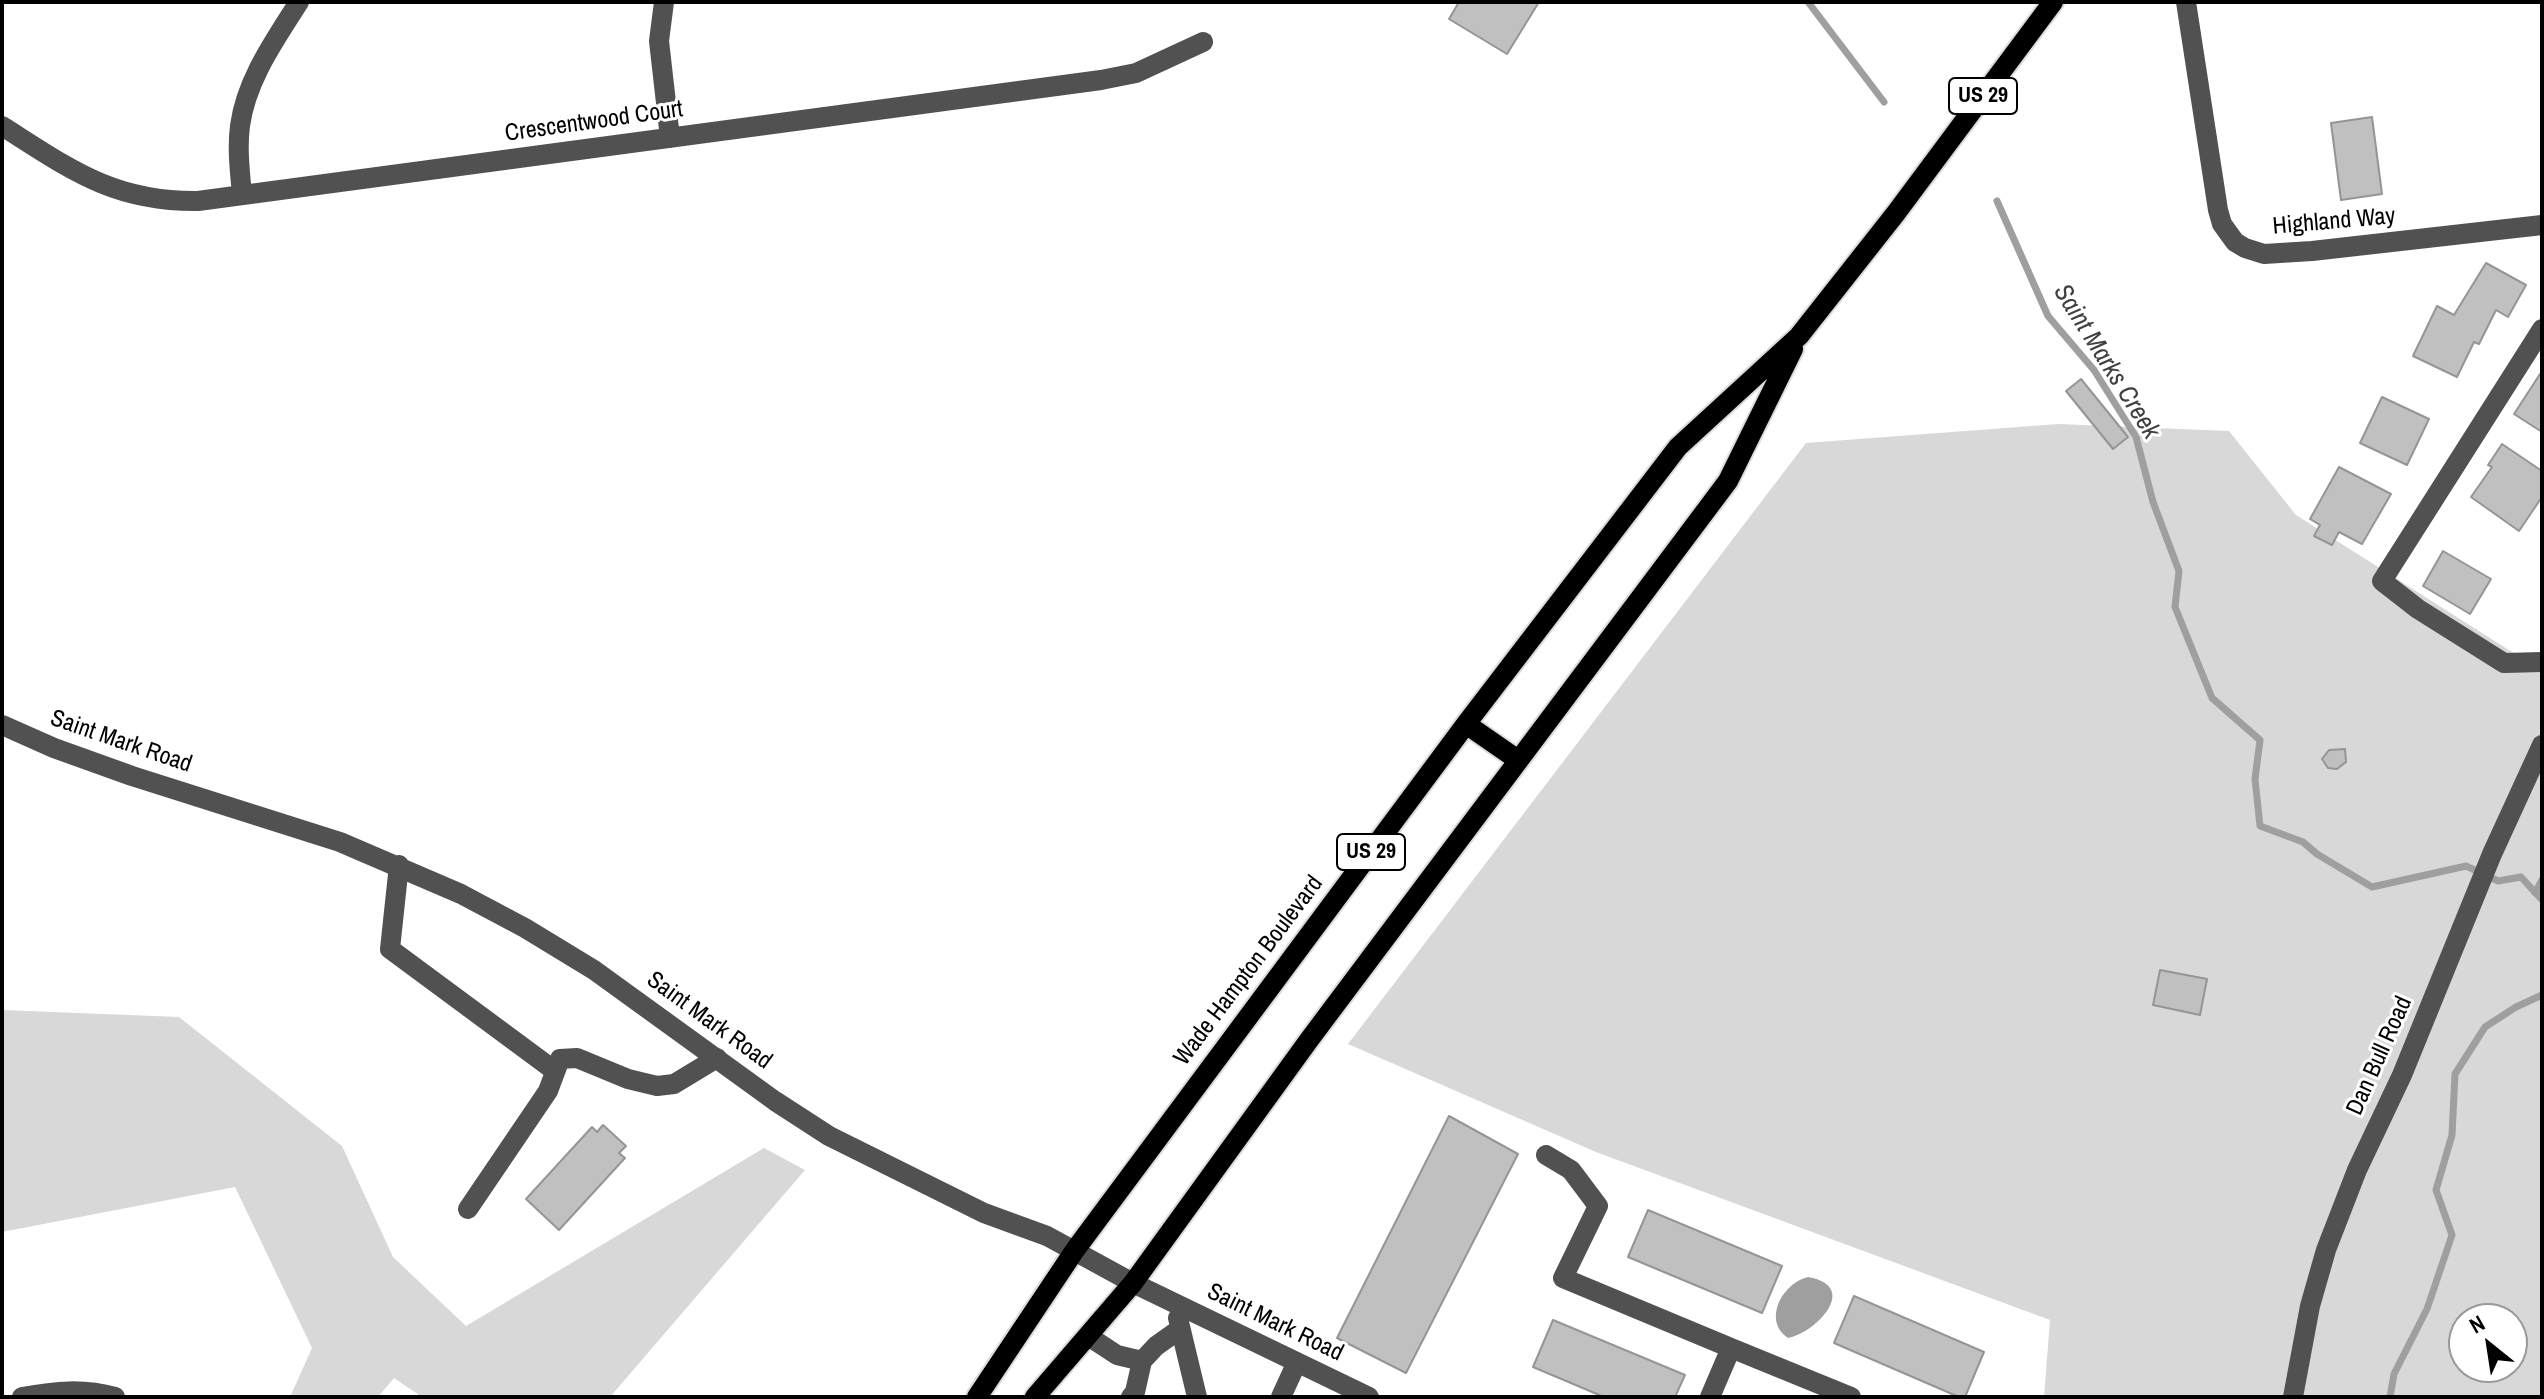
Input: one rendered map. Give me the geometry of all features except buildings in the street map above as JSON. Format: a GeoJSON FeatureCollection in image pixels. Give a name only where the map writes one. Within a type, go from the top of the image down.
{"type":"FeatureCollection","features":[{"type":"Feature","properties":{"kind":"main road","name":"Wade Hampton Boulevard"},"geometry":{"type":"LineString","coordinates":[[977,1397],[1075,1250],[1466,724],[1678,447],[1799,336],[1905,202],[2053,2]]}},
{"type":"Feature","properties":{"kind":"main road","name":"Wade Hampton Boulevard"},"geometry":{"type":"LineString","coordinates":[[1035,1397],[1133,1283],[1309,1040],[1728,481],[1799,336]]}},
{"type":"Feature","properties":{"kind":"main road"},"geometry":{"type":"LineString","coordinates":[[1466,724],[1518,760]]}},
{"type":"Feature","properties":{"kind":"street"},"geometry":{"type":"LineString","coordinates":[[242,195],[238,152],[240,125],[247,98],[258,69],[299,2]]}},
{"type":"Feature","properties":{"kind":"street"},"geometry":{"type":"LineString","coordinates":[[664,2],[659,41],[670,138]]}},
{"type":"Feature","properties":{"kind":"street","name":"Highland Way"},"geometry":{"type":"LineString","coordinates":[[2186,2],[2218,210],[2227,233],[2245,248],[2264,254],[2312,251],[2542,225]]}},
{"type":"Feature","properties":{"kind":"street","name":"Crescentwood Court"},"geometry":{"type":"LineString","coordinates":[[2,126],[98,184],[132,196],[167,201],[242,195],[1101,80],[1147,69],[1203,42]]}},
{"type":"Feature","properties":{"kind":"street"},"geometry":{"type":"LineString","coordinates":[[2542,329],[2382,581],[2418,609],[2504,663],[2542,662]]}},
{"type":"Feature","properties":{"kind":"street","name":"Saint Mark Road"},"geometry":{"type":"LineString","coordinates":[[2,725],[54,748],[132,776],[340,842],[399,865],[525,928],[594,970],[775,1101],[829,1136],[984,1213],[1047,1236],[1133,1283],[1369,1397]]}},
{"type":"Feature","properties":{"kind":"street","name":"Dan Bull Road"},"geometry":{"type":"LineString","coordinates":[[2293,1397],[2310,1306],[2326,1250],[2357,1170],[2402,1075],[2488,866],[2542,745]]}},
{"type":"Feature","properties":{"kind":"street"},"geometry":{"type":"LineString","coordinates":[[399,865],[390,949],[555,1071]]}},
{"type":"Feature","properties":{"kind":"street"},"geometry":{"type":"LineString","coordinates":[[468,1209],[548,1091],[560,1059],[577,1058],[628,1079],[657,1086],[674,1084],[717,1058]]}},
{"type":"Feature","properties":{"kind":"street"},"geometry":{"type":"LineString","coordinates":[[1546,1155],[1571,1170],[1598,1206],[1563,1278],[1851,1397]]}},
{"type":"Feature","properties":{"kind":"street"},"geometry":{"type":"LineString","coordinates":[[1174,1303],[1197,1397]]}},
{"type":"Feature","properties":{"kind":"street"},"geometry":{"type":"LineString","coordinates":[[1131,1397],[1142,1361],[1180,1329]]}},
{"type":"Feature","properties":{"kind":"street"},"geometry":{"type":"LineString","coordinates":[[1088,1336],[1117,1355],[1142,1361]]}},
{"type":"Feature","properties":{"kind":"street"},"geometry":{"type":"LineString","coordinates":[[1710,1397],[1731,1348]]}},
{"type":"Feature","properties":{"kind":"street"},"geometry":{"type":"LineString","coordinates":[[1281,1397],[1297,1362]]}},
{"type":"Feature","properties":{"kind":"street"},"geometry":{"type":"LineString","coordinates":[[22,1397],[59,1390],[91,1390],[115,1397]]}},
{"type":"Feature","properties":{"kind":"shaded area"},"geometry":{"type":"Polygon","coordinates":[[[2058,424],[2229,431],[2296,515],[2542,671],[2542,1397],[2044,1397],[2050,1320],[1596,1152],[1348,1044],[1806,443],[2058,424]]]}},
{"type":"Feature","properties":{"kind":"shaded area"},"geometry":{"type":"Polygon","coordinates":[[[2,1010],[179,1017],[342,1146],[393,1257],[466,1326],[764,1148],[805,1170],[610,1397],[422,1397],[394,1378],[378,1397],[290,1397],[312,1348],[235,1187],[2,1232],[2,1010]]]}},
{"type":"Feature","properties":{"kind":"shaded area"},"geometry":{"type":"Polygon","coordinates":[[[1808,1277],[1823,1282],[1831,1289],[1832,1299],[1828,1309],[1811,1327],[1788,1338],[1776,1322],[1778,1303],[1790,1287],[1808,1277]]]}},
{"type":"Feature","properties":{"kind":"waterway","name":"Saint Marks Creek"},"geometry":{"type":"LineString","coordinates":[[1808,2],[1884,102]]}},
{"type":"Feature","properties":{"kind":"waterway","name":"Saint Marks Creek"},"geometry":{"type":"LineString","coordinates":[[1997,201],[2048,316],[2094,370],[2136,437],[2153,502],[2179,571],[2175,607],[2212,698],[2260,740],[2255,779],[2260,826],[2303,842],[2317,854],[2372,887],[2466,866],[2498,881],[2521,877],[2542,900]]}},
{"type":"Feature","properties":{"kind":"waterway"},"geometry":{"type":"LineString","coordinates":[[2535,893],[2542,880]]}},
{"type":"Feature","properties":{"kind":"waterway","name":"Saint Marks Creek"},"geometry":{"type":"LineString","coordinates":[[2390,1397],[2394,1374],[2427,1309],[2452,1235],[2436,1190],[2452,1135],[2455,1074],[2485,1027],[2542,995]]}}]}
